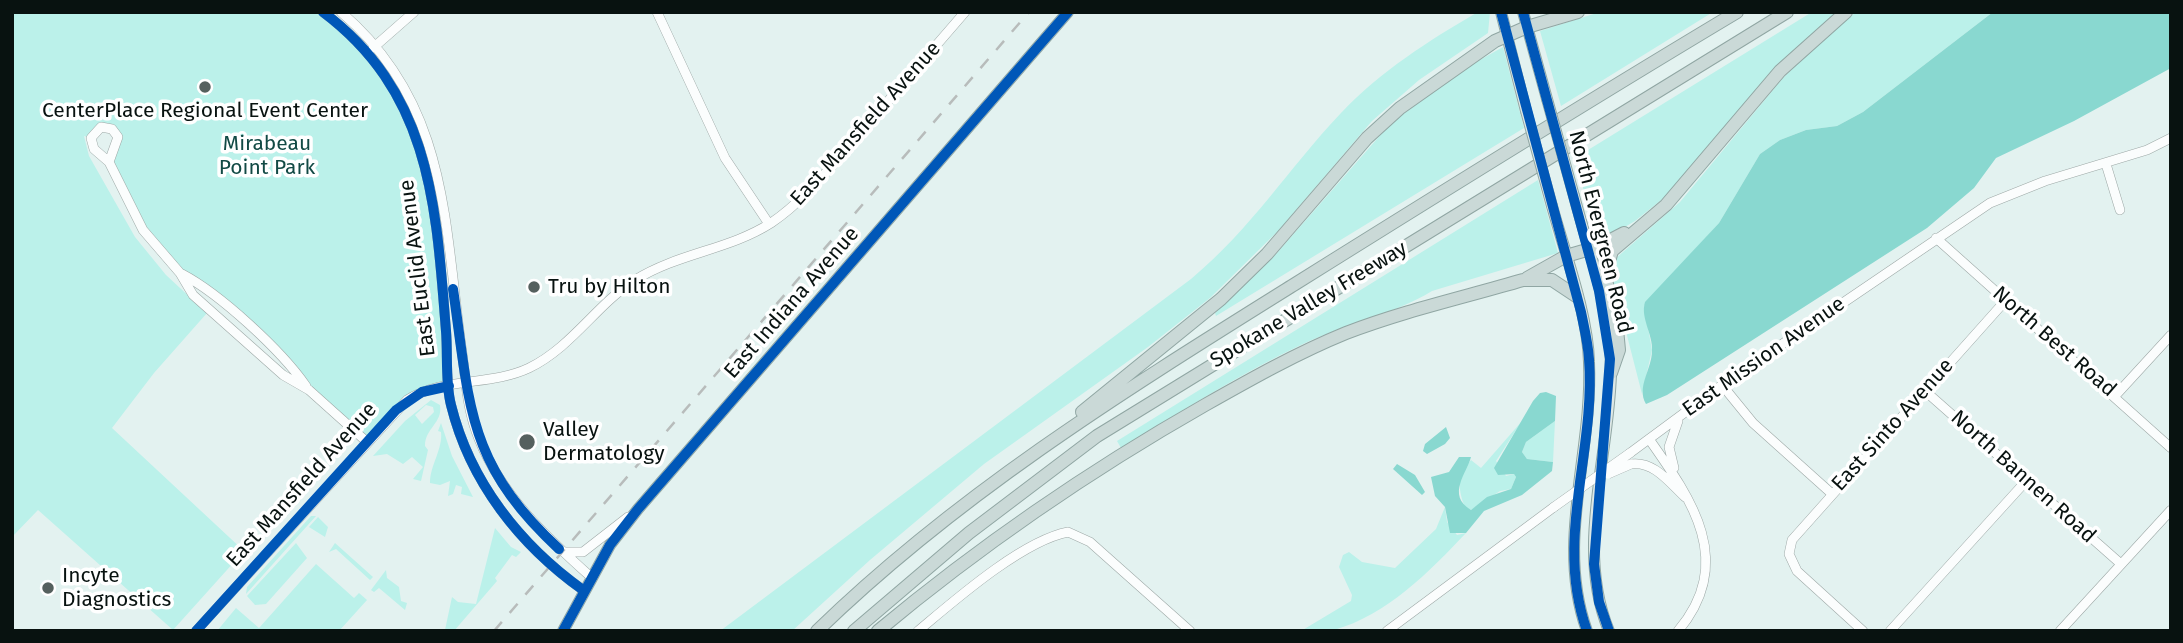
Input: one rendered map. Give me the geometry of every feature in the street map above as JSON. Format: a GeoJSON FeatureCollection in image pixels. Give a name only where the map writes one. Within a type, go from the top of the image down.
{"type":"FeatureCollection","features":[{"type":"Feature","properties":{"kind":"highway","name":"Spokane Valley Freeway"},"geometry":{"type":"LineString","coordinates":[[817,631],[951,513],[1056,436],[1569,113],[1737,12]]}},
{"type":"Feature","properties":{"kind":"highway","name":"Spokane Valley Freeway"},"geometry":{"type":"LineString","coordinates":[[854,631],[969,533],[1097,436],[1787,12]]}},
{"type":"Feature","properties":{"kind":"highway"},"geometry":{"type":"LineString","coordinates":[[1611,373],[1619,350],[1618,329],[1605,275],[1607,259],[1619,244],[1679,191],[1780,71],[1846,12]]}},
{"type":"Feature","properties":{"kind":"highway"},"geometry":{"type":"LineString","coordinates":[[1056,436],[1108,388],[1228,292],[1267,254],[1380,126],[1473,55],[1507,35],[1571,13]]}},
{"type":"Feature","properties":{"kind":"highway"},"geometry":{"type":"LineString","coordinates":[[878,631],[960,566],[1075,484],[1181,419],[1270,369],[1349,332],[1523,280],[1566,256],[1588,249],[1650,218]]}},
{"type":"Feature","properties":{"kind":"highway"},"geometry":{"type":"LineString","coordinates":[[1523,280],[1552,280],[1576,296]]}},
{"type":"Feature","properties":{"kind":"main road","name":"East Indiana Avenue"},"geometry":{"type":"LineString","coordinates":[[562,631],[591,577],[638,509],[1068,12]]}},
{"type":"Feature","properties":{"kind":"main road","name":"North Evergreen Road"},"geometry":{"type":"LineString","coordinates":[[1501,12],[1566,256],[1589,358],[1590,387],[1572,545],[1576,590],[1587,631]]}},
{"type":"Feature","properties":{"kind":"main road","name":"North Evergreen Road"},"geometry":{"type":"LineString","coordinates":[[1523,12],[1599,291],[1611,373],[1594,545],[1596,583],[1609,631]]}},
{"type":"Feature","properties":{"kind":"street","name":"East Euclid Avenue"},"geometry":{"type":"LineString","coordinates":[[323,12],[368,53],[386,75],[419,142],[430,180],[439,239],[450,402],[466,450],[497,506],[532,548],[583,590]]}},
{"type":"Feature","properties":{"kind":"street","name":"East Euclid Avenue"},"geometry":{"type":"LineString","coordinates":[[341,12],[376,45],[398,75],[423,122],[438,175],[465,383],[477,436],[491,466],[520,508],[591,577]]}},
{"type":"Feature","properties":{"kind":"street"},"geometry":{"type":"LineString","coordinates":[[368,53],[414,12]]}},
{"type":"Feature","properties":{"kind":"street"},"geometry":{"type":"LineString","coordinates":[[657,12],[725,158],[769,224]]}},
{"type":"Feature","properties":{"kind":"street","name":"East Mansfield Avenue"},"geometry":{"type":"LineString","coordinates":[[196,631],[407,400],[422,392],[527,369],[556,352],[615,295],[652,270],[673,260],[728,244],[769,224],[808,193],[965,12]]}},
{"type":"Feature","properties":{"kind":"street","name":"East Mission Avenue"},"geometry":{"type":"LineString","coordinates":[[1387,631],[1722,385],[1990,203],[2045,181],[2106,164],[2171,138]]}},
{"type":"Feature","properties":{"kind":"street"},"geometry":{"type":"LineString","coordinates":[[109,162],[133,214],[153,244],[180,273],[202,285],[282,357],[309,390],[367,442]]}},
{"type":"Feature","properties":{"kind":"street"},"geometry":{"type":"LineString","coordinates":[[2106,164],[2120,209]]}},
{"type":"Feature","properties":{"kind":"street","name":"North Best Road"},"geometry":{"type":"LineString","coordinates":[[1936,238],[2171,448]]}},
{"type":"Feature","properties":{"kind":"street","name":"East Sinto Avenue"},"geometry":{"type":"LineString","coordinates":[[1863,631],[1797,570],[1789,554],[1792,540],[1831,493],[2006,300]]}},
{"type":"Feature","properties":{"kind":"street"},"geometry":{"type":"LineString","coordinates":[[2115,396],[2171,335]]}},
{"type":"Feature","properties":{"kind":"street"},"geometry":{"type":"LineString","coordinates":[[1722,385],[1753,422],[1831,493]]}},
{"type":"Feature","properties":{"kind":"street","name":"North Bannen Road"},"geometry":{"type":"LineString","coordinates":[[1924,390],[2121,564]]}},
{"type":"Feature","properties":{"kind":"street"},"geometry":{"type":"LineString","coordinates":[[1676,478],[1669,447],[1680,416]]}},
{"type":"Feature","properties":{"kind":"street"},"geometry":{"type":"LineString","coordinates":[[1649,439],[1693,506],[1703,534],[1706,564],[1698,598],[1678,631]]}},
{"type":"Feature","properties":{"kind":"street"},"geometry":{"type":"LineString","coordinates":[[1590,482],[1631,464],[1641,463],[1655,470],[1693,506]]}},
{"type":"Feature","properties":{"kind":"street"},"geometry":{"type":"LineString","coordinates":[[1890,631],[2027,480]]}},
{"type":"Feature","properties":{"kind":"street"},"geometry":{"type":"LineString","coordinates":[[562,551],[583,552],[638,509]]}},
{"type":"Feature","properties":{"kind":"street"},"geometry":{"type":"LineString","coordinates":[[2060,631],[2171,510]]}},
{"type":"Feature","properties":{"kind":"street"},"geometry":{"type":"LineString","coordinates":[[918,631],[1023,552],[1046,539],[1068,532],[1090,542],[1190,631]]}},
{"type":"Feature","properties":{"kind":"street"},"geometry":{"type":"LineString","coordinates":[[1604,619],[1615,631]]}},
{"type":"Feature","properties":{"kind":"green space","name":"Mirabeau Point Park"},"geometry":{"type":"Polygon","coordinates":[[[12,12],[323,12],[386,75],[430,180],[449,386],[422,392],[367,442],[309,390],[292,366],[202,285],[180,273],[153,244],[109,162],[118,142],[109,127],[91,138],[84,136],[89,156],[135,237],[166,275],[207,313],[154,373],[112,428],[244,551],[173,630],[38,510],[12,537],[12,12]]]}},
{"type":"Feature","properties":{"kind":"green space"},"geometry":{"type":"Polygon","coordinates":[[[1478,12],[1490,12],[1488,33],[1419,80],[1372,121],[1278,231],[1210,298],[1148,347],[984,464],[870,560],[792,631],[720,631],[1191,279],[1233,239],[1356,98],[1406,58],[1478,12]]]}},
{"type":"Feature","properties":{"kind":"green space"},"geometry":{"type":"Polygon","coordinates":[[[1600,12],[1713,12],[1561,106],[1540,31],[1600,12]]]}},
{"type":"Feature","properties":{"kind":"green space"},"geometry":{"type":"Polygon","coordinates":[[[1812,12],[1840,12],[1665,197],[1635,221],[1598,243],[1575,158],[1812,12]]]}},
{"type":"Feature","properties":{"kind":"green space"},"geometry":{"type":"Polygon","coordinates":[[[1856,12],[1993,12],[1863,112],[1837,126],[1806,130],[1780,140],[1760,154],[1719,223],[1644,306],[1652,350],[1642,394],[1612,277],[1615,259],[1680,202],[1783,78],[1856,12]]]}},
{"type":"Feature","properties":{"kind":"green space"},"geometry":{"type":"Polygon","coordinates":[[[1503,47],[1524,128],[1216,316],[1215,313],[1277,253],[1391,123],[1469,66],[1503,47]]]}},
{"type":"Feature","properties":{"kind":"green space"},"geometry":{"type":"Polygon","coordinates":[[[1538,180],[1558,253],[1432,291],[1402,306],[1303,344],[1233,381],[1121,448],[1117,441],[1538,180]]]}},
{"type":"Feature","properties":{"kind":"green space"},"geometry":{"type":"Polygon","coordinates":[[[431,400],[440,405],[439,416],[426,440],[425,446],[428,450],[421,481],[413,479],[423,467],[412,457],[403,464],[387,454],[373,456],[405,421],[431,400]],[[426,405],[415,415],[422,424],[434,412],[433,407],[426,405]]]}},
{"type":"Feature","properties":{"kind":"green space"},"geometry":{"type":"Polygon","coordinates":[[[1522,421],[1496,461],[1506,476],[1514,474],[1516,477],[1511,489],[1500,491],[1471,510],[1465,507],[1460,482],[1467,466],[1471,460],[1481,468],[1522,421]]]}},
{"type":"Feature","properties":{"kind":"green space"},"geometry":{"type":"Polygon","coordinates":[[[1555,421],[1553,462],[1527,459],[1522,452],[1526,442],[1555,421]]]}},
{"type":"Feature","properties":{"kind":"green space"},"geometry":{"type":"Polygon","coordinates":[[[441,423],[452,456],[473,497],[461,494],[462,487],[456,485],[453,494],[448,496],[450,481],[440,485],[430,483],[440,445],[441,432],[438,431],[441,423]]]}},
{"type":"Feature","properties":{"kind":"green space"},"geometry":{"type":"Polygon","coordinates":[[[1445,507],[1447,522],[1457,535],[1466,533],[1422,577],[1389,603],[1353,623],[1330,631],[1301,631],[1351,601],[1352,595],[1339,567],[1343,555],[1349,552],[1362,562],[1395,568],[1436,529],[1445,507]]]}},
{"type":"Feature","properties":{"kind":"green space"},"geometry":{"type":"Polygon","coordinates":[[[311,516],[316,516],[246,594],[247,587],[311,516]]]}},
{"type":"Feature","properties":{"kind":"green space"},"geometry":{"type":"Polygon","coordinates":[[[318,517],[328,527],[325,537],[309,527],[318,517]]]}},
{"type":"Feature","properties":{"kind":"green space"},"geometry":{"type":"Polygon","coordinates":[[[495,528],[511,547],[521,552],[516,557],[512,555],[495,578],[497,581],[454,631],[437,631],[445,630],[452,597],[458,602],[476,604],[495,528]]]}},
{"type":"Feature","properties":{"kind":"green space"},"geometry":{"type":"Polygon","coordinates":[[[296,543],[307,558],[266,604],[255,605],[247,596],[296,543]]]}},
{"type":"Feature","properties":{"kind":"green space"},"geometry":{"type":"Polygon","coordinates":[[[335,543],[373,577],[370,580],[336,549],[329,552],[335,543]]]}},
{"type":"Feature","properties":{"kind":"green space"},"geometry":{"type":"Polygon","coordinates":[[[316,564],[354,598],[359,593],[367,600],[339,631],[217,631],[236,608],[259,628],[316,564]]]}},
{"type":"Feature","properties":{"kind":"green space"},"geometry":{"type":"Polygon","coordinates":[[[386,570],[387,578],[399,587],[401,601],[407,603],[405,610],[379,588],[374,592],[371,590],[386,570]]]}},
{"type":"Feature","properties":{"kind":"shaded area"},"geometry":{"type":"Polygon","coordinates":[[[1993,12],[2171,12],[2171,68],[2074,121],[1996,158],[1974,188],[1927,228],[1667,395],[1646,404],[1643,391],[1652,351],[1644,314],[1645,302],[1719,223],[1760,154],[1780,140],[1806,130],[1837,126],[1863,112],[1993,12]]]}},
{"type":"Feature","properties":{"kind":"shaded area"},"geometry":{"type":"Polygon","coordinates":[[[1540,393],[1556,396],[1555,421],[1526,442],[1522,452],[1527,459],[1553,462],[1552,471],[1522,495],[1484,511],[1466,533],[1450,533],[1445,507],[1435,496],[1431,477],[1449,472],[1459,457],[1471,457],[1459,491],[1460,498],[1471,510],[1487,497],[1511,489],[1516,477],[1514,474],[1498,475],[1494,468],[1533,401],[1540,393]]]}},
{"type":"Feature","properties":{"kind":"shaded area"},"geometry":{"type":"Polygon","coordinates":[[[1446,427],[1450,438],[1445,444],[1427,454],[1423,451],[1425,444],[1446,427]]]}},
{"type":"Feature","properties":{"kind":"shaded area"},"geometry":{"type":"Polygon","coordinates":[[[1397,464],[1415,475],[1425,492],[1422,495],[1393,469],[1397,464]]]}},
{"type":"Feature","properties":{"kind":"railway"},"geometry":{"type":"LineString","coordinates":[[494,631],[1029,12]]}},
{"type":"Feature","properties":{"kind":"cycle path"},"geometry":{"type":"LineString","coordinates":[[323,12],[359,44],[387,79],[407,116],[422,156],[438,240],[449,396],[471,460],[500,510],[538,553],[583,590]]}},
{"type":"Feature","properties":{"kind":"cycle path"},"geometry":{"type":"LineString","coordinates":[[563,631],[610,545],[638,509],[1068,12]]}},
{"type":"Feature","properties":{"kind":"cycle path"},"geometry":{"type":"LineString","coordinates":[[1501,12],[1588,347],[1590,394],[1578,495],[1574,562],[1578,596],[1587,631]]}},
{"type":"Feature","properties":{"kind":"cycle path"},"geometry":{"type":"LineString","coordinates":[[1523,12],[1599,291],[1610,359],[1594,564],[1599,602],[1609,631]]}},
{"type":"Feature","properties":{"kind":"cycle path"},"geometry":{"type":"LineString","coordinates":[[453,289],[469,400],[489,460],[528,518],[559,549]]}},
{"type":"Feature","properties":{"kind":"cycle path"},"geometry":{"type":"LineString","coordinates":[[196,631],[396,410],[422,392],[449,386]]}},
{"type":"Feature","properties":{"kind":"place","name":"CenterPlace Regional Event Center"},"geometry":{"type":"Point","coordinates":[205,87]}},
{"type":"Feature","properties":{"kind":"place","name":"Tru by Hilton"},"geometry":{"type":"Point","coordinates":[534,287]}},
{"type":"Feature","properties":{"kind":"place","name":"Valley Dermatology"},"geometry":{"type":"Point","coordinates":[527,442]}},
{"type":"Feature","properties":{"kind":"place","name":"Incyte Diagnostics"},"geometry":{"type":"Point","coordinates":[48,588]}}]}
